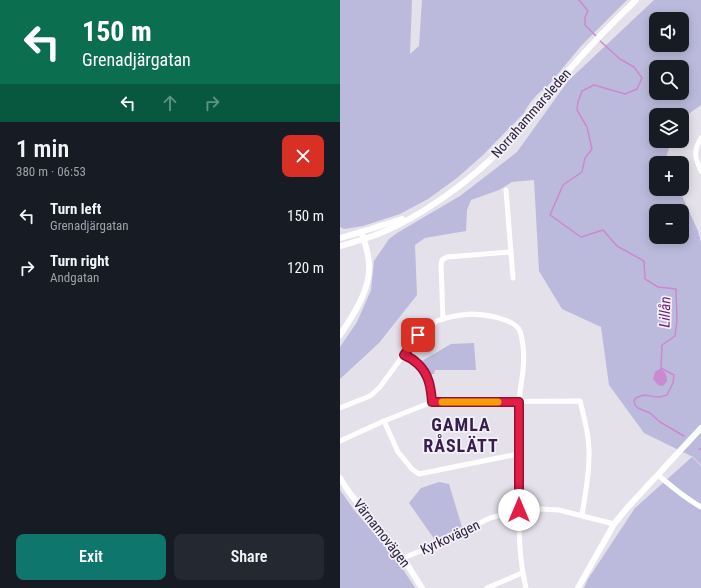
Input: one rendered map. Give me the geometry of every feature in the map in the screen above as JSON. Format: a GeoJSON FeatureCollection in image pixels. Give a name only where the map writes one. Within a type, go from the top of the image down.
{"type":"FeatureCollection","features":[{"type":"Feature","properties":{"kind":"street","name":"Norrahammarsleden"},"geometry":{"type":"LineString","coordinates":[[340,246],[383,232],[415,215],[445,196],[489,161],[566,72],[636,0]]}},
{"type":"Feature","properties":{"kind":"street"},"geometry":{"type":"LineString","coordinates":[[701,138],[696,150],[697,162],[701,171]]}},
{"type":"Feature","properties":{"kind":"street"},"geometry":{"type":"LineString","coordinates":[[506,190],[513,278]]}},
{"type":"Feature","properties":{"kind":"street","name":"Norrahammarsleden"},"geometry":{"type":"LineString","coordinates":[[340,238],[415,215]]}},
{"type":"Feature","properties":{"kind":"street"},"geometry":{"type":"LineString","coordinates":[[340,335],[358,306],[365,289],[369,268],[364,239],[361,232]]}},
{"type":"Feature","properties":{"kind":"street"},"geometry":{"type":"LineString","coordinates":[[443,319],[442,260],[447,257],[511,252]]}},
{"type":"Feature","properties":{"kind":"street"},"geometry":{"type":"LineString","coordinates":[[340,408],[374,393],[418,335],[429,325],[443,319],[470,314],[483,315],[508,321],[517,327],[521,336],[524,355],[519,402],[518,455],[519,543],[522,573],[526,588]]}},
{"type":"Feature","properties":{"kind":"street"},"geometry":{"type":"LineString","coordinates":[[404,355],[418,363],[426,374],[429,381],[432,402]]}},
{"type":"Feature","properties":{"kind":"street"},"geometry":{"type":"LineString","coordinates":[[340,441],[384,421],[432,402],[580,401],[586,425],[589,449],[589,473],[582,515]]}},
{"type":"Feature","properties":{"kind":"street"},"geometry":{"type":"LineString","coordinates":[[384,421],[398,452],[412,469],[419,474],[506,456],[518,455]]}},
{"type":"Feature","properties":{"kind":"street"},"geometry":{"type":"LineString","coordinates":[[578,588],[614,524],[701,428]]}},
{"type":"Feature","properties":{"kind":"street"},"geometry":{"type":"LineString","coordinates":[[658,475],[672,488],[701,507]]}},
{"type":"Feature","properties":{"kind":"street","name":"Värnamovägen"},"geometry":{"type":"LineString","coordinates":[[340,478],[349,492],[403,558],[422,588]]}},
{"type":"Feature","properties":{"kind":"street","name":"Kyrkovägen"},"geometry":{"type":"LineString","coordinates":[[403,558],[430,547],[490,518],[519,510],[559,510],[614,524]]}},
{"type":"Feature","properties":{"kind":"street"},"geometry":{"type":"LineString","coordinates":[[487,588],[522,573]]}},
{"type":"Feature","properties":{"kind":"shaded area"},"geometry":{"type":"Polygon","coordinates":[[[340,0],[412,0],[410,54],[419,46],[422,0],[627,0],[581,46],[547,87],[534,98],[524,113],[483,155],[457,178],[428,199],[400,214],[363,226],[344,229],[340,227],[340,0]]]}},
{"type":"Feature","properties":{"kind":"shaded area"},"geometry":{"type":"Polygon","coordinates":[[[654,0],[701,0],[701,105],[689,114],[689,108],[649,108],[649,148],[669,148],[667,156],[649,156],[649,196],[682,196],[686,204],[649,204],[649,244],[689,244],[689,211],[701,242],[701,465],[693,457],[644,433],[609,385],[601,327],[562,309],[539,271],[534,180],[512,182],[499,190],[471,200],[467,210],[466,231],[425,238],[415,245],[417,295],[379,343],[340,379],[340,347],[357,322],[371,290],[374,261],[389,239],[460,196],[517,152],[568,81],[654,0]]]}},
{"type":"Feature","properties":{"kind":"shaded area"},"geometry":{"type":"Polygon","coordinates":[[[474,343],[476,370],[435,370],[434,374],[430,374],[422,361],[451,344],[474,343]]]}},
{"type":"Feature","properties":{"kind":"shaded area"},"geometry":{"type":"Polygon","coordinates":[[[661,368],[666,374],[667,379],[663,386],[658,385],[653,379],[655,372],[661,368]]]}},
{"type":"Feature","properties":{"kind":"shaded area"},"geometry":{"type":"Polygon","coordinates":[[[692,457],[701,466],[701,588],[584,588],[588,579],[635,508],[692,457]]]}},
{"type":"Feature","properties":{"kind":"shaded area"},"geometry":{"type":"Polygon","coordinates":[[[439,482],[449,484],[462,527],[435,540],[409,503],[421,488],[439,482]]]}},
{"type":"Feature","properties":{"kind":"shaded area"},"geometry":{"type":"Polygon","coordinates":[[[340,490],[354,510],[397,560],[415,588],[340,588],[340,490]]]}},
{"type":"Feature","properties":{"kind":"waterway","name":"Lillån"},"geometry":{"type":"LineString","coordinates":[[579,0],[588,11],[585,17],[585,25],[597,37]]}},
{"type":"Feature","properties":{"kind":"waterway","name":"Lillån"},"geometry":{"type":"LineString","coordinates":[[599,40],[620,59],[634,67],[642,78],[637,89],[625,94],[594,85],[582,91],[577,110],[587,127],[592,149],[585,158],[582,172],[563,185],[550,215],[581,237],[603,230],[617,246],[644,261],[645,279],[658,287],[676,289],[677,320],[675,336],[662,345],[661,368],[674,375],[673,383],[667,395],[660,397],[643,395],[634,400],[635,405],[638,408],[650,413],[660,422],[684,436]]}},
{"type":"Feature","properties":{"kind":"slow traffic"},"geometry":{"type":"LineString","coordinates":[[442,402],[498,402]]}},
{"type":"Feature","properties":{"kind":"district","name":"GAMLA RÅSLÄTT"},"geometry":{"type":"Point","coordinates":[461,435]}},
{"type":"Feature","properties":{"kind":"route"},"geometry":{"type":"LineString","coordinates":[[418,335],[404,355],[418,363],[426,374],[431,390],[432,402],[519,402],[519,510]]}}]}
